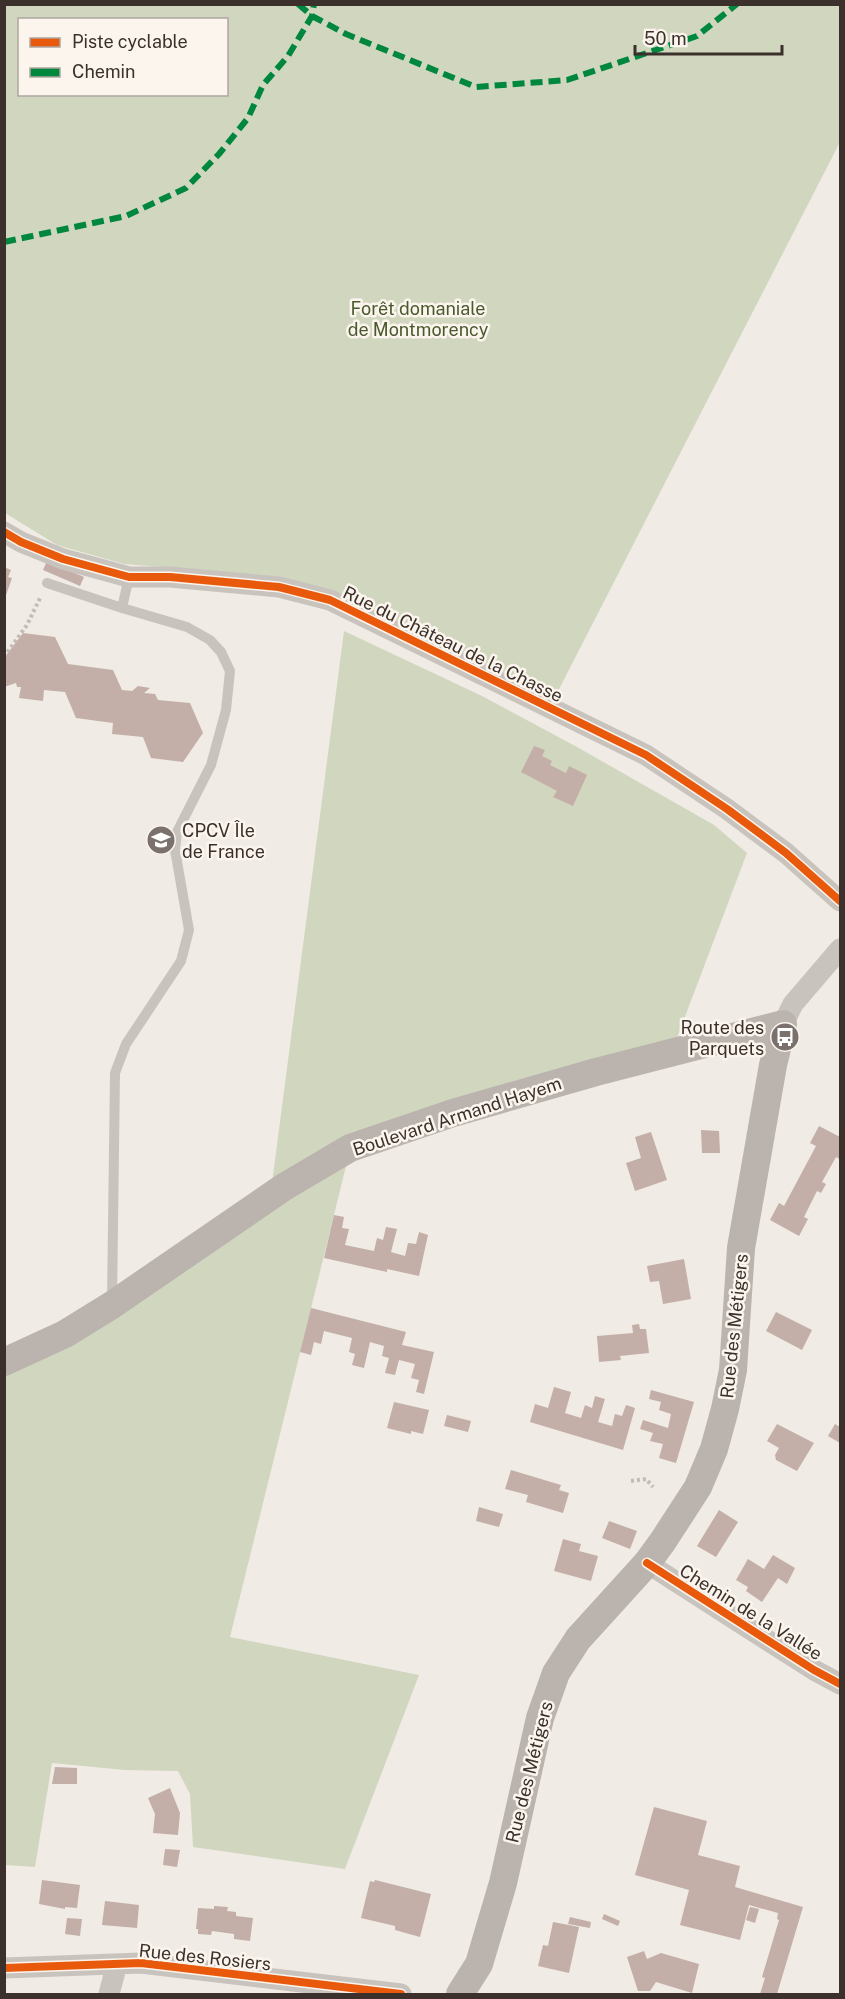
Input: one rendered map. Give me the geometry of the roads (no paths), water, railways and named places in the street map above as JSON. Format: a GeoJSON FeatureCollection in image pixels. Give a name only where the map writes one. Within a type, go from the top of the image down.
{"type":"FeatureCollection","features":[{"type":"Feature","properties":{"kind":"main road","name":"Boulevard Armand Hayem"},"geometry":{"type":"LineString","coordinates":[[4,1362],[65,1334],[112,1305],[284,1187],[350,1148],[453,1113],[585,1075],[783,1024]]}},
{"type":"Feature","properties":{"kind":"main road","name":"Rue des Métigers"},"geometry":{"type":"LineString","coordinates":[[461,1994],[479,1964],[503,1884],[540,1718],[556,1673],[578,1639],[646,1563],[684,1510],[698,1487],[714,1449],[733,1370],[741,1248],[772,1065],[783,1024]]}},
{"type":"Feature","properties":{"kind":"street","name":"Rue du Château de la Chasse"},"geometry":{"type":"LineString","coordinates":[[4,532],[21,542],[63,559],[129,577],[170,577],[279,587],[330,600],[646,755],[727,809],[786,853],[840,902]]}},
{"type":"Feature","properties":{"kind":"street"},"geometry":{"type":"LineString","coordinates":[[783,1024],[793,1004],[840,949]]}},
{"type":"Feature","properties":{"kind":"street","name":"Chemin de la Vallée"},"geometry":{"type":"LineString","coordinates":[[646,1563],[814,1670],[840,1684]]}},
{"type":"Feature","properties":{"kind":"street","name":"Rue des Rosiers"},"geometry":{"type":"LineString","coordinates":[[4,1968],[141,1963],[401,1995]]}},
{"type":"Feature","properties":{"kind":"street","name":"Rue des Rosiers"},"geometry":{"type":"LineString","coordinates":[[109,1995],[117,1964]]}},
{"type":"Feature","properties":{"kind":"lane"},"geometry":{"type":"LineString","coordinates":[[122,608],[129,577]]}},
{"type":"Feature","properties":{"kind":"lane"},"geometry":{"type":"LineString","coordinates":[[47,583],[187,627],[210,640],[221,652],[230,671],[226,710],[211,765],[177,832],[175,850],[189,930],[181,961],[126,1044],[115,1073],[112,1305]]}},
{"type":"Feature","properties":{"kind":"place","name":"CPCV Île de France"},"geometry":{"type":"Point","coordinates":[161,840]}},
{"type":"Feature","properties":{"kind":"place","name":"Route des Parquets"},"geometry":{"type":"Point","coordinates":[785,1037]}},
{"type":"Feature","properties":{"kind":"park label","name":"Forêt domaniale de Montmorency"},"geometry":{"type":"Point","coordinates":[418,318]}}]}
